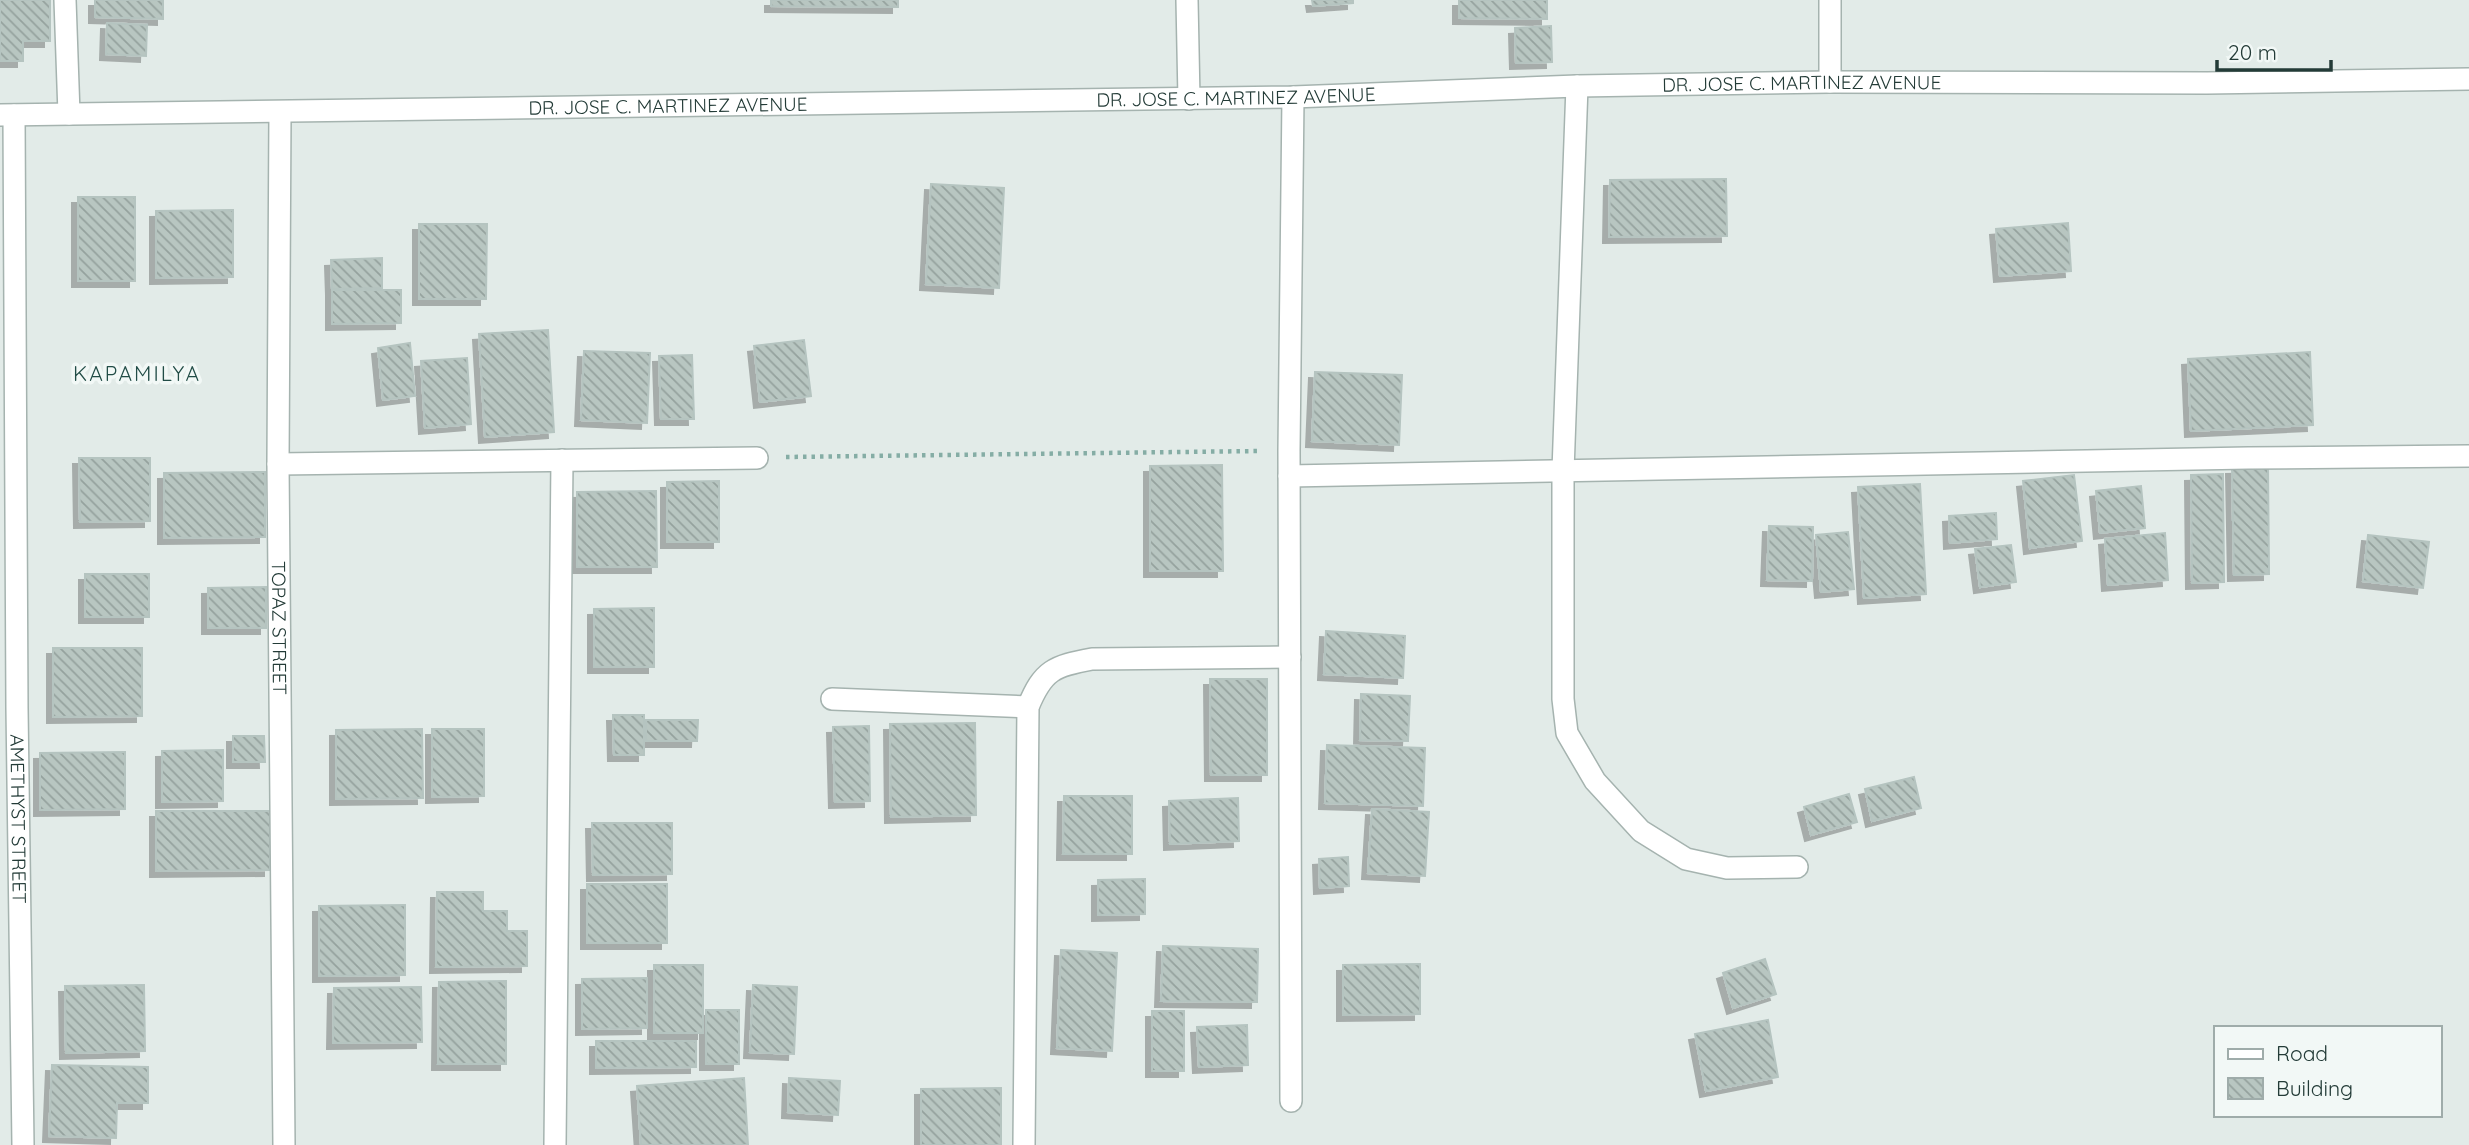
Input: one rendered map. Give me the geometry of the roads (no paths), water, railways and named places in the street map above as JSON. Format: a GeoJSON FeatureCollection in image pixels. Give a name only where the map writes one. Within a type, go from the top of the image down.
{"type":"FeatureCollection","features":[{"type":"Feature","properties":{"kind":"street"},"geometry":{"type":"LineString","coordinates":[[65,0],[69,114]]}},
{"type":"Feature","properties":{"kind":"street"},"geometry":{"type":"LineString","coordinates":[[1187,0],[1189,99]]}},
{"type":"Feature","properties":{"kind":"street"},"geometry":{"type":"LineString","coordinates":[[1830,0],[1830,82]]}},
{"type":"Feature","properties":{"kind":"street","name":"DR. JOSE C. MARTINEZ AVENUE"},"geometry":{"type":"LineString","coordinates":[[7,115],[1189,99],[1577,86],[1830,82],[2207,83],[2469,79]]}},
{"type":"Feature","properties":{"kind":"street"},"geometry":{"type":"LineString","coordinates":[[1577,86],[1563,471],[1563,699],[1567,733],[1595,781],[1641,831],[1686,859],[1727,868],[1797,867]]}},
{"type":"Feature","properties":{"kind":"street"},"geometry":{"type":"LineString","coordinates":[[1291,1101],[1289,451],[1293,97]]}},
{"type":"Feature","properties":{"kind":"street","name":"TOPAZ STREET"},"geometry":{"type":"LineString","coordinates":[[280,112],[278,464],[284,1145]]}},
{"type":"Feature","properties":{"kind":"street","name":"AMETHYST STREET"},"geometry":{"type":"LineString","coordinates":[[7,115],[10,992],[23,1145]]}},
{"type":"Feature","properties":{"kind":"street"},"geometry":{"type":"LineString","coordinates":[[1289,476],[2469,456]]}},
{"type":"Feature","properties":{"kind":"street"},"geometry":{"type":"LineString","coordinates":[[278,464],[757,458]]}},
{"type":"Feature","properties":{"kind":"street"},"geometry":{"type":"LineString","coordinates":[[555,1145],[562,460]]}},
{"type":"Feature","properties":{"kind":"street"},"geometry":{"type":"LineString","coordinates":[[1024,1145],[1028,707],[1035,689],[1045,675],[1064,664],[1092,659],[1290,657]]}},
{"type":"Feature","properties":{"kind":"street"},"geometry":{"type":"LineString","coordinates":[[832,699],[1028,707]]}},
{"type":"Feature","properties":{"kind":"district","name":"KAPAMILYA"},"geometry":{"type":"Point","coordinates":[137,374]}}]}
